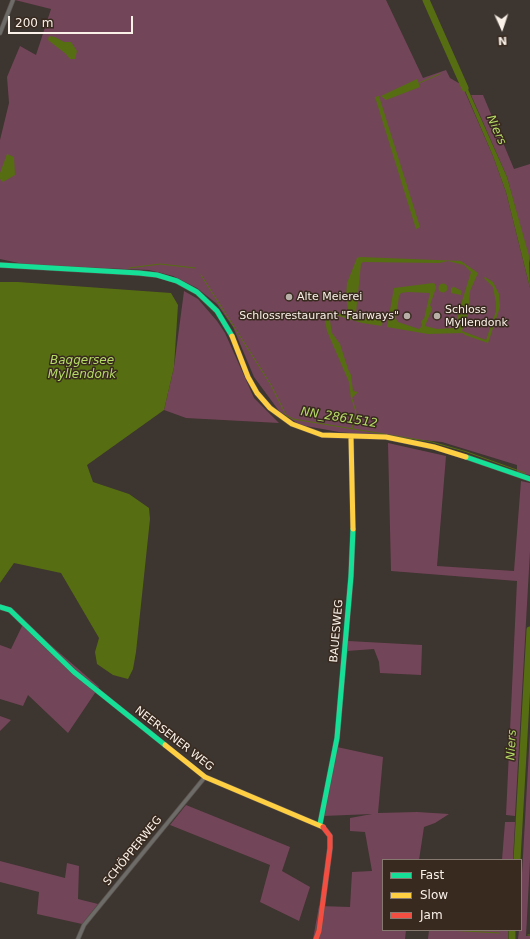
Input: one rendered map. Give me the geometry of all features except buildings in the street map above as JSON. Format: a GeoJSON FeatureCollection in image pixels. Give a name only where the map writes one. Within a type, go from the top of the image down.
{"type":"FeatureCollection","features":[{"type":"Feature","properties":{"kind":"street"},"geometry":{"type":"LineString","coordinates":[[0,33],[12,0]]}},
{"type":"Feature","properties":{"kind":"street"},"geometry":{"type":"LineString","coordinates":[[0,265],[164,276],[183,284],[202,296],[222,317],[231,334],[251,382],[270,408],[286,421],[309,432],[329,436],[386,437],[434,447],[477,460],[530,479]]}},
{"type":"Feature","properties":{"kind":"street","name":"BAUESWEG"},"geometry":{"type":"LineString","coordinates":[[320,824],[336,738],[351,583],[353,520],[351,437]]}},
{"type":"Feature","properties":{"kind":"street","name":"NEERSENER WEG"},"geometry":{"type":"LineString","coordinates":[[0,607],[11,611],[74,672],[205,777],[320,824]]}},
{"type":"Feature","properties":{"kind":"street","name":"SCHÖPPERWEG"},"geometry":{"type":"LineString","coordinates":[[78,939],[84,925],[205,777]]}},
{"type":"Feature","properties":{"kind":"street"},"geometry":{"type":"LineString","coordinates":[[316,939],[319,931],[330,842],[330,836],[325,828],[320,824]]}},
{"type":"Feature","properties":{"kind":"shaded area"},"geometry":{"type":"Polygon","coordinates":[[[15,0],[386,0],[423,78],[446,70],[450,78],[462,85],[493,156],[506,192],[530,288],[530,475],[517,473],[517,465],[442,442],[339,432],[300,425],[279,411],[254,377],[233,327],[217,304],[197,288],[173,276],[149,270],[28,265],[0,259],[0,140],[9,103],[7,77],[20,46],[36,55],[51,9],[15,0]]]}},
{"type":"Feature","properties":{"kind":"shaded area"},"geometry":{"type":"Polygon","coordinates":[[[471,95],[483,95],[514,169],[530,164],[530,263],[507,177],[471,95]]]}},
{"type":"Feature","properties":{"kind":"shaded area"},"geometry":{"type":"Polygon","coordinates":[[[184,291],[198,299],[217,321],[225,333],[254,398],[279,423],[186,418],[164,410],[174,367],[184,291]]]}},
{"type":"Feature","properties":{"kind":"shaded area"},"geometry":{"type":"Polygon","coordinates":[[[388,443],[446,456],[437,566],[514,571],[521,481],[530,483],[530,551],[515,816],[506,815],[517,581],[391,571],[388,443]]]}},
{"type":"Feature","properties":{"kind":"shaded area"},"geometry":{"type":"Polygon","coordinates":[[[24,622],[99,687],[68,733],[28,695],[23,706],[0,699],[0,645],[11,649],[24,622]]]}},
{"type":"Feature","properties":{"kind":"shaded area"},"geometry":{"type":"Polygon","coordinates":[[[348,641],[422,645],[421,675],[380,673],[379,662],[374,649],[347,651],[348,641]]]}},
{"type":"Feature","properties":{"kind":"shaded area"},"geometry":{"type":"Polygon","coordinates":[[[0,716],[11,720],[0,731],[0,716]]]}},
{"type":"Feature","properties":{"kind":"shaded area"},"geometry":{"type":"Polygon","coordinates":[[[530,732],[530,860],[526,936],[530,936],[530,939],[518,939],[519,931],[522,931],[522,873],[530,732]]]}},
{"type":"Feature","properties":{"kind":"shaded area"},"geometry":{"type":"Polygon","coordinates":[[[337,747],[383,757],[378,813],[417,812],[449,814],[435,823],[424,827],[419,859],[382,859],[382,931],[406,931],[405,939],[313,939],[319,906],[350,907],[352,872],[372,871],[365,832],[350,831],[350,818],[372,814],[323,816],[337,747]]]}},
{"type":"Feature","properties":{"kind":"shaded area"},"geometry":{"type":"Polygon","coordinates":[[[186,805],[290,847],[282,871],[310,887],[299,921],[260,902],[270,865],[170,825],[186,805]]]}},
{"type":"Feature","properties":{"kind":"shaded area"},"geometry":{"type":"Polygon","coordinates":[[[505,822],[515,822],[513,859],[502,859],[505,822]]]}},
{"type":"Feature","properties":{"kind":"shaded area"},"geometry":{"type":"Polygon","coordinates":[[[0,861],[65,878],[67,863],[79,866],[78,899],[98,904],[82,924],[37,914],[39,892],[0,882],[0,861]]]}},
{"type":"Feature","properties":{"kind":"shaded area"},"geometry":{"type":"Polygon","coordinates":[[[429,931],[508,931],[508,939],[428,939],[429,931]]]}},
{"type":"Feature","properties":{"kind":"water"},"geometry":{"type":"Polygon","coordinates":[[[49,36],[55,37],[64,42],[71,42],[77,51],[75,59],[70,59],[48,40],[49,36]]]}},
{"type":"Feature","properties":{"kind":"water"},"geometry":{"type":"Polygon","coordinates":[[[463,78],[507,177],[529,256],[530,288],[506,192],[493,156],[460,79],[463,78]]]}},
{"type":"Feature","properties":{"kind":"water"},"geometry":{"type":"Polygon","coordinates":[[[417,79],[420,87],[386,100],[381,96],[417,79]]]}},
{"type":"Feature","properties":{"kind":"water"},"geometry":{"type":"Polygon","coordinates":[[[379,96],[420,227],[416,229],[375,97],[379,96]]]}},
{"type":"Feature","properties":{"kind":"water"},"geometry":{"type":"Polygon","coordinates":[[[7,154],[14,157],[15,175],[3,182],[0,179],[0,173],[7,154]]]}},
{"type":"Feature","properties":{"kind":"water"},"geometry":{"type":"Polygon","coordinates":[[[357,258],[461,261],[478,273],[470,291],[468,313],[462,331],[486,340],[496,311],[496,303],[493,287],[484,278],[485,277],[493,282],[499,294],[500,307],[488,343],[463,333],[428,334],[387,327],[394,288],[433,283],[435,284],[436,288],[430,305],[432,309],[425,326],[437,329],[453,328],[456,325],[471,272],[464,265],[448,261],[439,263],[363,262],[361,264],[356,313],[383,320],[382,326],[362,323],[332,314],[330,321],[332,333],[340,344],[351,375],[353,391],[358,392],[351,399],[349,382],[327,331],[325,321],[329,311],[349,316],[346,296],[347,283],[357,258]],[[401,293],[399,296],[396,319],[398,322],[419,329],[422,326],[421,321],[424,319],[430,293],[401,293]]]}},
{"type":"Feature","properties":{"kind":"water","name":"Baggersee Myllendonk"},"geometry":{"type":"Polygon","coordinates":[[[0,282],[171,293],[178,305],[174,367],[164,410],[87,465],[93,482],[129,494],[149,508],[150,519],[136,652],[133,669],[128,679],[113,675],[97,664],[95,652],[99,638],[61,573],[14,563],[0,583],[0,282]]]}},
{"type":"Feature","properties":{"kind":"water"},"geometry":{"type":"Polygon","coordinates":[[[443,283],[448,288],[443,293],[438,288],[443,283]]]}},
{"type":"Feature","properties":{"kind":"water"},"geometry":{"type":"Polygon","coordinates":[[[454,287],[462,291],[461,295],[451,293],[451,288],[454,287]]]}},
{"type":"Feature","properties":{"kind":"waterway","name":"Niers"},"geometry":{"type":"LineString","coordinates":[[426,0],[465,88]]}},
{"type":"Feature","properties":{"kind":"waterway"},"geometry":{"type":"LineString","coordinates":[[419,83],[440,74]]}},
{"type":"Feature","properties":{"kind":"waterway","name":"NN_2861512"},"geometry":{"type":"LineString","coordinates":[[129,268],[160,264],[195,268]]}},
{"type":"Feature","properties":{"kind":"waterway","name":"NN_2861512"},"geometry":{"type":"LineString","coordinates":[[201,275],[271,385],[286,415],[293,419],[432,442],[467,452],[525,473]]}},
{"type":"Feature","properties":{"kind":"waterway"},"geometry":{"type":"LineString","coordinates":[[352,399],[356,412],[352,428]]}},
{"type":"Feature","properties":{"kind":"waterway","name":"Niers"},"geometry":{"type":"LineString","coordinates":[[517,859],[530,630]]}},
{"type":"Feature","properties":{"kind":"waterway"},"geometry":{"type":"LineString","coordinates":[[465,931],[499,933]]}},
{"type":"Feature","properties":{"kind":"waterway","name":"Niers"},"geometry":{"type":"LineString","coordinates":[[512,931],[512,939]]}},
{"type":"Feature","properties":{"kind":"traffic: fast"},"geometry":{"type":"LineString","coordinates":[[0,265],[139,273],[157,275],[177,281],[197,292],[217,311],[232,336]]}},
{"type":"Feature","properties":{"kind":"traffic: fast"},"geometry":{"type":"LineString","coordinates":[[466,457],[530,479]]}},
{"type":"Feature","properties":{"kind":"traffic: fast"},"geometry":{"type":"LineString","coordinates":[[320,824],[337,738],[351,576],[353,529]]}},
{"type":"Feature","properties":{"kind":"traffic: fast"},"geometry":{"type":"LineString","coordinates":[[0,607],[10,610],[74,672],[165,745]]}},
{"type":"Feature","properties":{"kind":"traffic: slow"},"geometry":{"type":"LineString","coordinates":[[232,336],[248,377],[257,393],[270,408],[292,424],[322,435],[386,437],[434,447],[466,457]]}},
{"type":"Feature","properties":{"kind":"traffic: slow"},"geometry":{"type":"LineString","coordinates":[[351,437],[353,529]]}},
{"type":"Feature","properties":{"kind":"traffic: slow"},"geometry":{"type":"LineString","coordinates":[[165,745],[205,777],[323,827]]}},
{"type":"Feature","properties":{"kind":"traffic: jam"},"geometry":{"type":"LineString","coordinates":[[316,939],[319,931],[330,848],[330,836],[323,827]]}},
{"type":"Feature","properties":{"kind":"place","name":"Alte Meierei"},"geometry":{"type":"Point","coordinates":[289,297]}},
{"type":"Feature","properties":{"kind":"place","name":"Schlossrestaurant \"Fairways\""},"geometry":{"type":"Point","coordinates":[407,316]}},
{"type":"Feature","properties":{"kind":"place","name":"Schloss Myllendonk"},"geometry":{"type":"Point","coordinates":[437,316]}}]}
